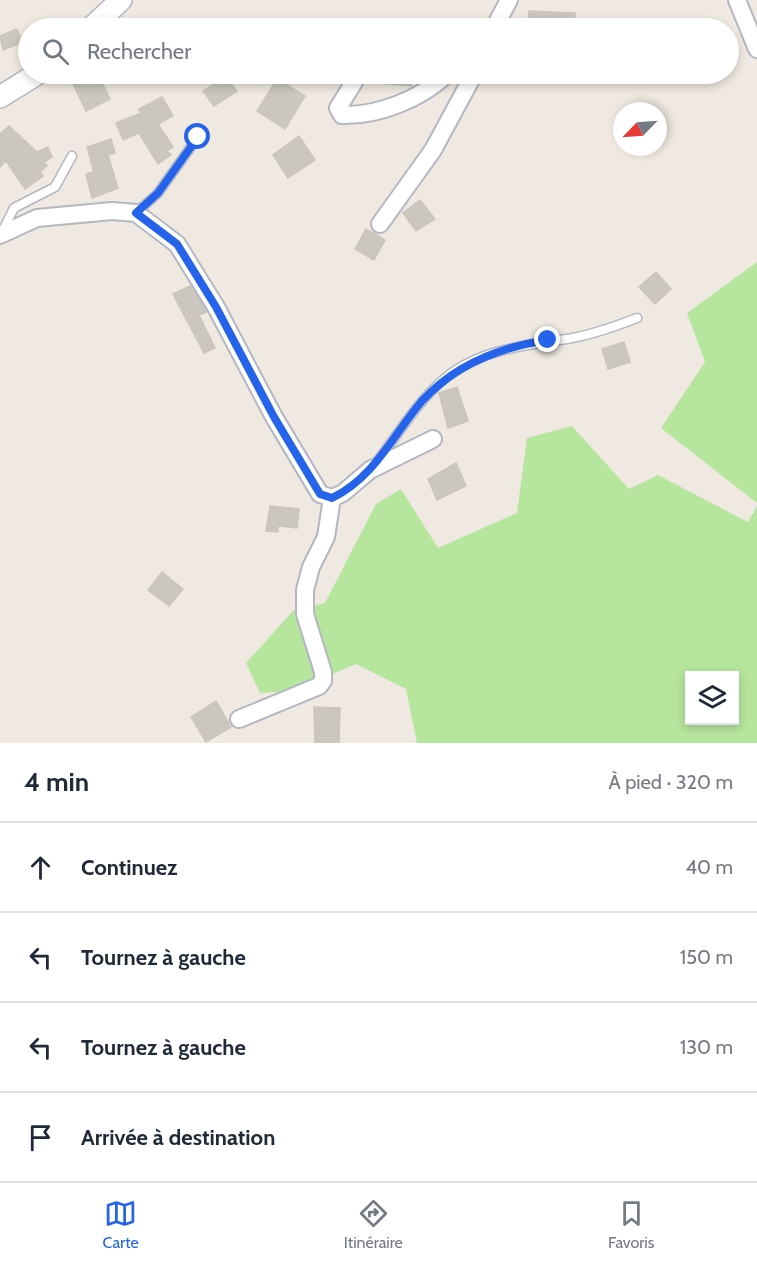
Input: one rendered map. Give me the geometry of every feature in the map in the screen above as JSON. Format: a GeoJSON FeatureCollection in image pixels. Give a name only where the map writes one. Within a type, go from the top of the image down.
{"type":"FeatureCollection","features":[{"type":"Feature","properties":{"kind":"street"},"geometry":{"type":"LineString","coordinates":[[102,18],[122,0]]}},
{"type":"Feature","properties":{"kind":"street"},"geometry":{"type":"LineString","coordinates":[[499,18],[509,0]]}},
{"type":"Feature","properties":{"kind":"street"},"geometry":{"type":"LineString","coordinates":[[736,0],[757,49]]}},
{"type":"Feature","properties":{"kind":"street"},"geometry":{"type":"LineString","coordinates":[[0,97],[21,84]]}},
{"type":"Feature","properties":{"kind":"street"},"geometry":{"type":"LineString","coordinates":[[353,84],[338,108],[342,115],[397,105],[436,84]]}},
{"type":"Feature","properties":{"kind":"street"},"geometry":{"type":"LineString","coordinates":[[380,224],[433,150],[469,84]]}},
{"type":"Feature","properties":{"kind":"street"},"geometry":{"type":"LineString","coordinates":[[0,235],[36,218],[112,211],[136,213],[177,244],[216,307],[279,427],[320,494],[332,498],[349,489],[370,470],[434,439]]}},
{"type":"Feature","properties":{"kind":"street"},"geometry":{"type":"LineString","coordinates":[[239,719],[319,686],[323,681],[323,672],[305,614],[305,590],[311,567],[326,537],[332,498]]}},
{"type":"Feature","properties":{"kind":"lane"},"geometry":{"type":"LineString","coordinates":[[136,213],[158,193],[198,137]]}},
{"type":"Feature","properties":{"kind":"lane"},"geometry":{"type":"LineString","coordinates":[[0,235],[14,207],[55,187],[72,156]]}},
{"type":"Feature","properties":{"kind":"lane"},"geometry":{"type":"LineString","coordinates":[[370,470],[422,402],[454,372],[472,362],[525,344],[567,339],[612,328],[637,318]]}},
{"type":"Feature","properties":{"kind":"green space"},"geometry":{"type":"Polygon","coordinates":[[[757,262],[757,503],[661,428],[705,362],[687,313],[757,262]]]}},
{"type":"Feature","properties":{"kind":"green space"},"geometry":{"type":"Polygon","coordinates":[[[572,426],[629,489],[658,475],[748,522],[757,506],[757,743],[417,743],[406,689],[356,664],[293,691],[260,693],[246,663],[293,611],[325,603],[376,504],[401,489],[438,548],[517,513],[527,438],[572,426]]]}},
{"type":"Feature","properties":{"kind":"building"},"geometry":{"type":"Polygon","coordinates":[[[529,11],[575,13],[575,18],[528,18],[529,11]]]}},
{"type":"Feature","properties":{"kind":"building"},"geometry":{"type":"Polygon","coordinates":[[[17,29],[18,44],[3,50],[0,36],[17,29]]]}},
{"type":"Feature","properties":{"kind":"building"},"geometry":{"type":"Polygon","coordinates":[[[73,84],[103,84],[110,99],[86,111],[73,84]]]}},
{"type":"Feature","properties":{"kind":"building"},"geometry":{"type":"Polygon","coordinates":[[[214,84],[232,84],[237,91],[214,106],[203,91],[214,84]]]}},
{"type":"Feature","properties":{"kind":"building"},"geometry":{"type":"Polygon","coordinates":[[[274,84],[285,84],[305,96],[285,129],[257,111],[274,84]]]}},
{"type":"Feature","properties":{"kind":"building"},"geometry":{"type":"Polygon","coordinates":[[[162,97],[173,116],[158,124],[173,147],[167,151],[171,155],[158,164],[139,133],[123,140],[116,123],[141,113],[139,109],[162,97]]]}},
{"type":"Feature","properties":{"kind":"building"},"geometry":{"type":"Polygon","coordinates":[[[9,126],[37,152],[48,147],[52,157],[44,162],[47,166],[40,172],[43,176],[25,189],[6,161],[0,167],[0,134],[9,126]]]}},
{"type":"Feature","properties":{"kind":"building"},"geometry":{"type":"Polygon","coordinates":[[[299,136],[315,160],[288,178],[273,155],[299,136]]]}},
{"type":"Feature","properties":{"kind":"building"},"geometry":{"type":"Polygon","coordinates":[[[111,139],[115,153],[108,155],[118,188],[92,198],[86,174],[94,172],[87,147],[111,139]]]}},
{"type":"Feature","properties":{"kind":"building"},"geometry":{"type":"Polygon","coordinates":[[[420,200],[435,219],[416,231],[403,213],[420,200]]]}},
{"type":"Feature","properties":{"kind":"building"},"geometry":{"type":"Polygon","coordinates":[[[366,229],[385,240],[374,260],[355,249],[366,229]]]}},
{"type":"Feature","properties":{"kind":"building"},"geometry":{"type":"Polygon","coordinates":[[[656,272],[671,289],[655,304],[639,287],[656,272]]]}},
{"type":"Feature","properties":{"kind":"building"},"geometry":{"type":"Polygon","coordinates":[[[190,286],[207,312],[199,315],[215,348],[204,353],[173,294],[190,286]]]}},
{"type":"Feature","properties":{"kind":"building"},"geometry":{"type":"Polygon","coordinates":[[[624,342],[630,362],[608,369],[602,349],[624,342]]]}},
{"type":"Feature","properties":{"kind":"building"},"geometry":{"type":"Polygon","coordinates":[[[457,387],[468,421],[448,428],[439,393],[457,387]]]}},
{"type":"Feature","properties":{"kind":"building"},"geometry":{"type":"Polygon","coordinates":[[[456,463],[466,486],[437,500],[428,479],[456,463]]]}},
{"type":"Feature","properties":{"kind":"building"},"geometry":{"type":"Polygon","coordinates":[[[270,506],[299,509],[297,528],[278,526],[278,532],[266,531],[270,506]]]}},
{"type":"Feature","properties":{"kind":"building"},"geometry":{"type":"Polygon","coordinates":[[[162,572],[183,589],[169,606],[148,590],[162,572]]]}},
{"type":"Feature","properties":{"kind":"building"},"geometry":{"type":"Polygon","coordinates":[[[216,701],[231,727],[206,742],[191,717],[216,701]]]}},
{"type":"Feature","properties":{"kind":"building"},"geometry":{"type":"Polygon","coordinates":[[[314,707],[340,708],[339,743],[315,743],[314,707]]]}},
{"type":"Feature","properties":{"kind":"route"},"geometry":{"type":"LineString","coordinates":[[198,137],[158,193],[136,213],[177,244],[216,307],[274,417],[320,494],[332,498],[343,493],[370,470],[422,402],[454,372],[496,353],[548,340]]}}]}
